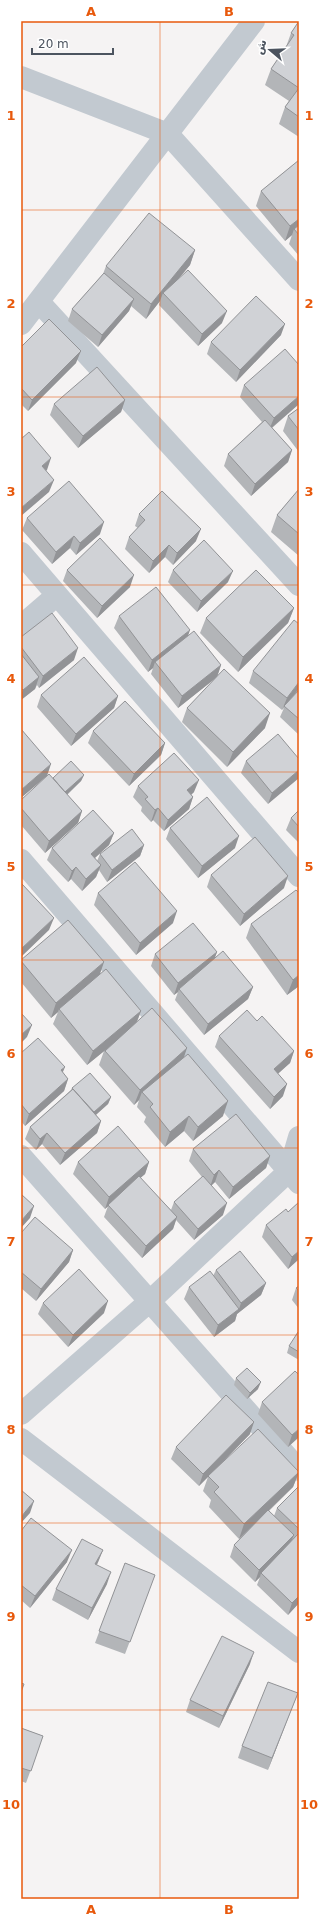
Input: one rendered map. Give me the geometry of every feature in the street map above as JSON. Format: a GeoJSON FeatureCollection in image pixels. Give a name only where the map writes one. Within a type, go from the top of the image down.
{"type":"FeatureCollection","features":[{"type":"Feature","properties":{"kind":"street"},"geometry":{"type":"LineString","coordinates":[[21,324],[254,21]]}},
{"type":"Feature","properties":{"kind":"street"},"geometry":{"type":"LineString","coordinates":[[21,77],[168,134],[299,280]]}},
{"type":"Feature","properties":{"kind":"street"},"geometry":{"type":"LineString","coordinates":[[39,302],[299,585]]}},
{"type":"Feature","properties":{"kind":"street"},"geometry":{"type":"LineString","coordinates":[[21,554],[299,876]]}},
{"type":"Feature","properties":{"kind":"street"},"geometry":{"type":"LineString","coordinates":[[21,626],[57,595]]}},
{"type":"Feature","properties":{"kind":"street"},"geometry":{"type":"LineString","coordinates":[[21,860],[294,1177]]}},
{"type":"Feature","properties":{"kind":"street"},"geometry":{"type":"LineString","coordinates":[[21,1414],[294,1177],[299,1136]]}},
{"type":"Feature","properties":{"kind":"street"},"geometry":{"type":"LineString","coordinates":[[21,1156],[299,1470]]}},
{"type":"Feature","properties":{"kind":"street"},"geometry":{"type":"LineString","coordinates":[[21,1439],[299,1652]]}},
{"type":"Feature","properties":{"kind":"building"},"geometry":{"type":"Polygon","coordinates":[[[299,21],[299,88],[271,69],[294,35],[291,33],[299,21]]]}},
{"type":"Feature","properties":{"kind":"building"},"geometry":{"type":"Polygon","coordinates":[[[299,88],[299,117],[285,107],[299,88]]]}},
{"type":"Feature","properties":{"kind":"building"},"geometry":{"type":"Polygon","coordinates":[[[299,160],[299,219],[290,226],[261,191],[299,160]]]}},
{"type":"Feature","properties":{"kind":"building"},"geometry":{"type":"Polygon","coordinates":[[[149,213],[195,250],[151,304],[106,266],[149,213]]]}},
{"type":"Feature","properties":{"kind":"building"},"geometry":{"type":"Polygon","coordinates":[[[299,225],[299,235],[294,229],[299,225]]]}},
{"type":"Feature","properties":{"kind":"building"},"geometry":{"type":"Polygon","coordinates":[[[188,270],[227,311],[202,334],[163,293],[188,270]]]}},
{"type":"Feature","properties":{"kind":"building"},"geometry":{"type":"Polygon","coordinates":[[[104,273],[134,299],[102,335],[72,309],[104,273]]]}},
{"type":"Feature","properties":{"kind":"building"},"geometry":{"type":"Polygon","coordinates":[[[256,296],[285,324],[240,370],[211,342],[256,296]]]}},
{"type":"Feature","properties":{"kind":"building"},"geometry":{"type":"Polygon","coordinates":[[[49,319],[81,351],[32,400],[21,388],[21,347],[49,319]]]}},
{"type":"Feature","properties":{"kind":"building"},"geometry":{"type":"Polygon","coordinates":[[[285,349],[299,365],[299,396],[274,418],[244,385],[285,349]]]}},
{"type":"Feature","properties":{"kind":"building"},"geometry":{"type":"Polygon","coordinates":[[[97,367],[125,400],[83,436],[54,404],[97,367]]]}},
{"type":"Feature","properties":{"kind":"building"},"geometry":{"type":"Polygon","coordinates":[[[299,408],[299,430],[288,416],[299,408]]]}},
{"type":"Feature","properties":{"kind":"building"},"geometry":{"type":"Polygon","coordinates":[[[265,420],[292,450],[255,484],[228,454],[265,420]]]}},
{"type":"Feature","properties":{"kind":"building"},"geometry":{"type":"Polygon","coordinates":[[[29,432],[51,458],[42,466],[54,480],[21,508],[21,439],[29,432]]]}},
{"type":"Feature","properties":{"kind":"building"},"geometry":{"type":"Polygon","coordinates":[[[69,481],[104,522],[80,543],[74,536],[56,552],[27,518],[69,481]]]}},
{"type":"Feature","properties":{"kind":"building"},"geometry":{"type":"Polygon","coordinates":[[[299,489],[299,534],[277,515],[299,489]]]}},
{"type":"Feature","properties":{"kind":"building"},"geometry":{"type":"Polygon","coordinates":[[[162,491],[201,529],[177,553],[169,545],[153,561],[129,537],[145,520],[139,514],[162,491]]]}},
{"type":"Feature","properties":{"kind":"building"},"geometry":{"type":"Polygon","coordinates":[[[100,538],[134,575],[102,606],[67,570],[100,538]]]}},
{"type":"Feature","properties":{"kind":"building"},"geometry":{"type":"Polygon","coordinates":[[[204,540],[233,571],[201,601],[173,570],[204,540]]]}},
{"type":"Feature","properties":{"kind":"building"},"geometry":{"type":"Polygon","coordinates":[[[256,570],[294,608],[243,657],[206,618],[256,570]]]}},
{"type":"Feature","properties":{"kind":"building"},"geometry":{"type":"Polygon","coordinates":[[[156,587],[190,630],[152,660],[119,616],[156,587]]]}},
{"type":"Feature","properties":{"kind":"building"},"geometry":{"type":"Polygon","coordinates":[[[52,613],[78,648],[43,676],[21,647],[21,637],[52,613]]]}},
{"type":"Feature","properties":{"kind":"building"},"geometry":{"type":"Polygon","coordinates":[[[294,620],[299,624],[299,682],[287,698],[253,671],[294,620]]]}},
{"type":"Feature","properties":{"kind":"building"},"geometry":{"type":"Polygon","coordinates":[[[194,631],[221,665],[182,696],[155,662],[194,631]]]}},
{"type":"Feature","properties":{"kind":"building"},"geometry":{"type":"Polygon","coordinates":[[[21,654],[39,677],[23,690],[21,688],[21,654]]]}},
{"type":"Feature","properties":{"kind":"building"},"geometry":{"type":"Polygon","coordinates":[[[84,657],[118,696],[76,734],[41,695],[84,657]]]}},
{"type":"Feature","properties":{"kind":"building"},"geometry":{"type":"Polygon","coordinates":[[[224,669],[270,713],[233,752],[187,708],[224,669]]]}},
{"type":"Feature","properties":{"kind":"building"},"geometry":{"type":"Polygon","coordinates":[[[299,690],[299,719],[284,706],[299,690]]]}},
{"type":"Feature","properties":{"kind":"building"},"geometry":{"type":"Polygon","coordinates":[[[125,701],[165,743],[134,774],[93,731],[125,701]]]}},
{"type":"Feature","properties":{"kind":"building"},"geometry":{"type":"Polygon","coordinates":[[[21,729],[51,764],[21,790],[21,729]]]}},
{"type":"Feature","properties":{"kind":"building"},"geometry":{"type":"Polygon","coordinates":[[[278,734],[299,759],[299,770],[272,793],[246,761],[278,734]]]}},
{"type":"Feature","properties":{"kind":"building"},"geometry":{"type":"Polygon","coordinates":[[[174,753],[199,780],[187,790],[193,797],[168,820],[158,808],[155,810],[145,799],[148,797],[138,786],[174,753]]]}},
{"type":"Feature","properties":{"kind":"building"},"geometry":{"type":"Polygon","coordinates":[[[71,761],[84,775],[65,792],[53,778],[71,761]]]}},
{"type":"Feature","properties":{"kind":"building"},"geometry":{"type":"Polygon","coordinates":[[[49,774],[82,811],[49,841],[21,808],[21,800],[49,774]]]}},
{"type":"Feature","properties":{"kind":"building"},"geometry":{"type":"Polygon","coordinates":[[[207,797],[239,836],[202,866],[170,828],[207,797]]]}},
{"type":"Feature","properties":{"kind":"building"},"geometry":{"type":"Polygon","coordinates":[[[93,810],[114,833],[91,854],[101,865],[86,879],[76,867],[72,871],[52,848],[93,810]]]}},
{"type":"Feature","properties":{"kind":"building"},"geometry":{"type":"Polygon","coordinates":[[[299,810],[299,827],[291,818],[299,810]]]}},
{"type":"Feature","properties":{"kind":"building"},"geometry":{"type":"Polygon","coordinates":[[[132,829],[144,845],[112,870],[100,854],[132,829]]]}},
{"type":"Feature","properties":{"kind":"building"},"geometry":{"type":"Polygon","coordinates":[[[255,837],[288,876],[244,914],[211,875],[255,837]]]}},
{"type":"Feature","properties":{"kind":"building"},"geometry":{"type":"Polygon","coordinates":[[[135,862],[177,911],[140,943],[98,893],[135,862]]]}},
{"type":"Feature","properties":{"kind":"building"},"geometry":{"type":"Polygon","coordinates":[[[22,884],[54,918],[21,949],[21,885],[22,884]]]}},
{"type":"Feature","properties":{"kind":"building"},"geometry":{"type":"Polygon","coordinates":[[[296,890],[299,893],[299,975],[293,980],[251,924],[296,890]]]}},
{"type":"Feature","properties":{"kind":"building"},"geometry":{"type":"Polygon","coordinates":[[[68,920],[104,962],[56,1003],[21,960],[68,920]]]}},
{"type":"Feature","properties":{"kind":"building"},"geometry":{"type":"Polygon","coordinates":[[[193,923],[217,952],[178,983],[155,954],[193,923]]]}},
{"type":"Feature","properties":{"kind":"building"},"geometry":{"type":"Polygon","coordinates":[[[223,951],[253,987],[208,1024],[179,989],[223,951]]]}},
{"type":"Feature","properties":{"kind":"building"},"geometry":{"type":"Polygon","coordinates":[[[106,969],[141,1011],[93,1051],[59,1009],[106,969]]]}},
{"type":"Feature","properties":{"kind":"building"},"geometry":{"type":"Polygon","coordinates":[[[152,1008],[187,1048],[140,1090],[105,1051],[152,1008]]]}},
{"type":"Feature","properties":{"kind":"building"},"geometry":{"type":"Polygon","coordinates":[[[247,1010],[257,1021],[262,1016],[294,1051],[274,1069],[287,1084],[274,1097],[219,1036],[247,1010]]]}},
{"type":"Feature","properties":{"kind":"building"},"geometry":{"type":"Polygon","coordinates":[[[21,1013],[32,1025],[21,1035],[21,1013]]]}},
{"type":"Feature","properties":{"kind":"building"},"geometry":{"type":"Polygon","coordinates":[[[38,1038],[65,1067],[61,1070],[68,1079],[29,1114],[21,1104],[21,1053],[38,1038]]]}},
{"type":"Feature","properties":{"kind":"building"},"geometry":{"type":"Polygon","coordinates":[[[188,1054],[228,1101],[198,1127],[189,1116],[170,1132],[150,1107],[153,1104],[142,1092],[188,1054]]]}},
{"type":"Feature","properties":{"kind":"building"},"geometry":{"type":"Polygon","coordinates":[[[90,1073],[111,1097],[94,1112],[72,1088],[90,1073]]]}},
{"type":"Feature","properties":{"kind":"building"},"geometry":{"type":"Polygon","coordinates":[[[73,1089],[101,1121],[65,1153],[47,1133],[40,1139],[30,1127],[73,1089]]]}},
{"type":"Feature","properties":{"kind":"building"},"geometry":{"type":"Polygon","coordinates":[[[236,1114],[270,1156],[233,1187],[219,1170],[214,1175],[193,1149],[236,1114]]]}},
{"type":"Feature","properties":{"kind":"building"},"geometry":{"type":"Polygon","coordinates":[[[118,1126],[149,1162],[109,1197],[78,1162],[118,1126]]]}},
{"type":"Feature","properties":{"kind":"building"},"geometry":{"type":"Polygon","coordinates":[[[139,1176],[177,1217],[146,1246],[108,1205],[139,1176]]]}},
{"type":"Feature","properties":{"kind":"building"},"geometry":{"type":"Polygon","coordinates":[[[203,1176],[227,1203],[198,1229],[174,1202],[203,1176]]]}},
{"type":"Feature","properties":{"kind":"building"},"geometry":{"type":"Polygon","coordinates":[[[21,1194],[34,1206],[21,1221],[21,1194]]]}},
{"type":"Feature","properties":{"kind":"building"},"geometry":{"type":"Polygon","coordinates":[[[299,1202],[299,1251],[292,1257],[266,1225],[286,1209],[288,1212],[299,1202]]]}},
{"type":"Feature","properties":{"kind":"building"},"geometry":{"type":"Polygon","coordinates":[[[35,1217],[73,1250],[41,1289],[21,1272],[21,1233],[35,1217]]]}},
{"type":"Feature","properties":{"kind":"building"},"geometry":{"type":"Polygon","coordinates":[[[240,1251],[266,1283],[241,1303],[216,1270],[240,1251]]]}},
{"type":"Feature","properties":{"kind":"building"},"geometry":{"type":"Polygon","coordinates":[[[79,1269],[108,1301],[73,1335],[43,1303],[79,1269]]]}},
{"type":"Feature","properties":{"kind":"building"},"geometry":{"type":"Polygon","coordinates":[[[210,1271],[239,1309],[218,1325],[189,1287],[210,1271]]]}},
{"type":"Feature","properties":{"kind":"building"},"geometry":{"type":"Polygon","coordinates":[[[299,1332],[299,1352],[289,1346],[299,1332]]]}},
{"type":"Feature","properties":{"kind":"building"},"geometry":{"type":"Polygon","coordinates":[[[247,1368],[261,1382],[250,1393],[236,1378],[247,1368]]]}},
{"type":"Feature","properties":{"kind":"building"},"geometry":{"type":"Polygon","coordinates":[[[295,1371],[299,1375],[299,1429],[292,1435],[262,1402],[295,1371]]]}},
{"type":"Feature","properties":{"kind":"building"},"geometry":{"type":"Polygon","coordinates":[[[226,1395],[254,1422],[203,1474],[176,1447],[226,1395]]]}},
{"type":"Feature","properties":{"kind":"building"},"geometry":{"type":"Polygon","coordinates":[[[258,1429],[299,1472],[244,1524],[214,1492],[219,1487],[208,1476],[258,1429]]]}},
{"type":"Feature","properties":{"kind":"building"},"geometry":{"type":"Polygon","coordinates":[[[299,1486],[299,1529],[277,1508],[299,1486]]]}},
{"type":"Feature","properties":{"kind":"building"},"geometry":{"type":"Polygon","coordinates":[[[21,1490],[34,1501],[21,1517],[21,1490]]]}},
{"type":"Feature","properties":{"kind":"building"},"geometry":{"type":"Polygon","coordinates":[[[268,1510],[294,1535],[259,1570],[234,1545],[268,1510]]]}},
{"type":"Feature","properties":{"kind":"building"},"geometry":{"type":"Polygon","coordinates":[[[31,1518],[72,1550],[35,1596],[21,1585],[21,1531],[31,1518]]]}},
{"type":"Feature","properties":{"kind":"building"},"geometry":{"type":"Polygon","coordinates":[[[298,1534],[299,1596],[292,1603],[261,1573],[298,1534]]]}},
{"type":"Feature","properties":{"kind":"building"},"geometry":{"type":"Polygon","coordinates":[[[82,1539],[103,1550],[95,1564],[111,1572],[92,1608],[56,1589],[82,1539]]]}},
{"type":"Feature","properties":{"kind":"building"},"geometry":{"type":"Polygon","coordinates":[[[125,1563],[155,1575],[130,1642],[99,1631],[125,1563]]]}},
{"type":"Feature","properties":{"kind":"building"},"geometry":{"type":"Polygon","coordinates":[[[222,1636],[254,1652],[223,1716],[190,1700],[222,1636]]]}},
{"type":"Feature","properties":{"kind":"building"},"geometry":{"type":"Polygon","coordinates":[[[268,1682],[298,1693],[272,1758],[242,1746],[268,1682]]]}},
{"type":"Feature","properties":{"kind":"building"},"geometry":{"type":"Polygon","coordinates":[[[21,1683],[24,1684],[21,1692],[21,1683]]]}},
{"type":"Feature","properties":{"kind":"building"},"geometry":{"type":"Polygon","coordinates":[[[21,1728],[43,1736],[31,1771],[21,1768],[21,1728]]]}}]}
